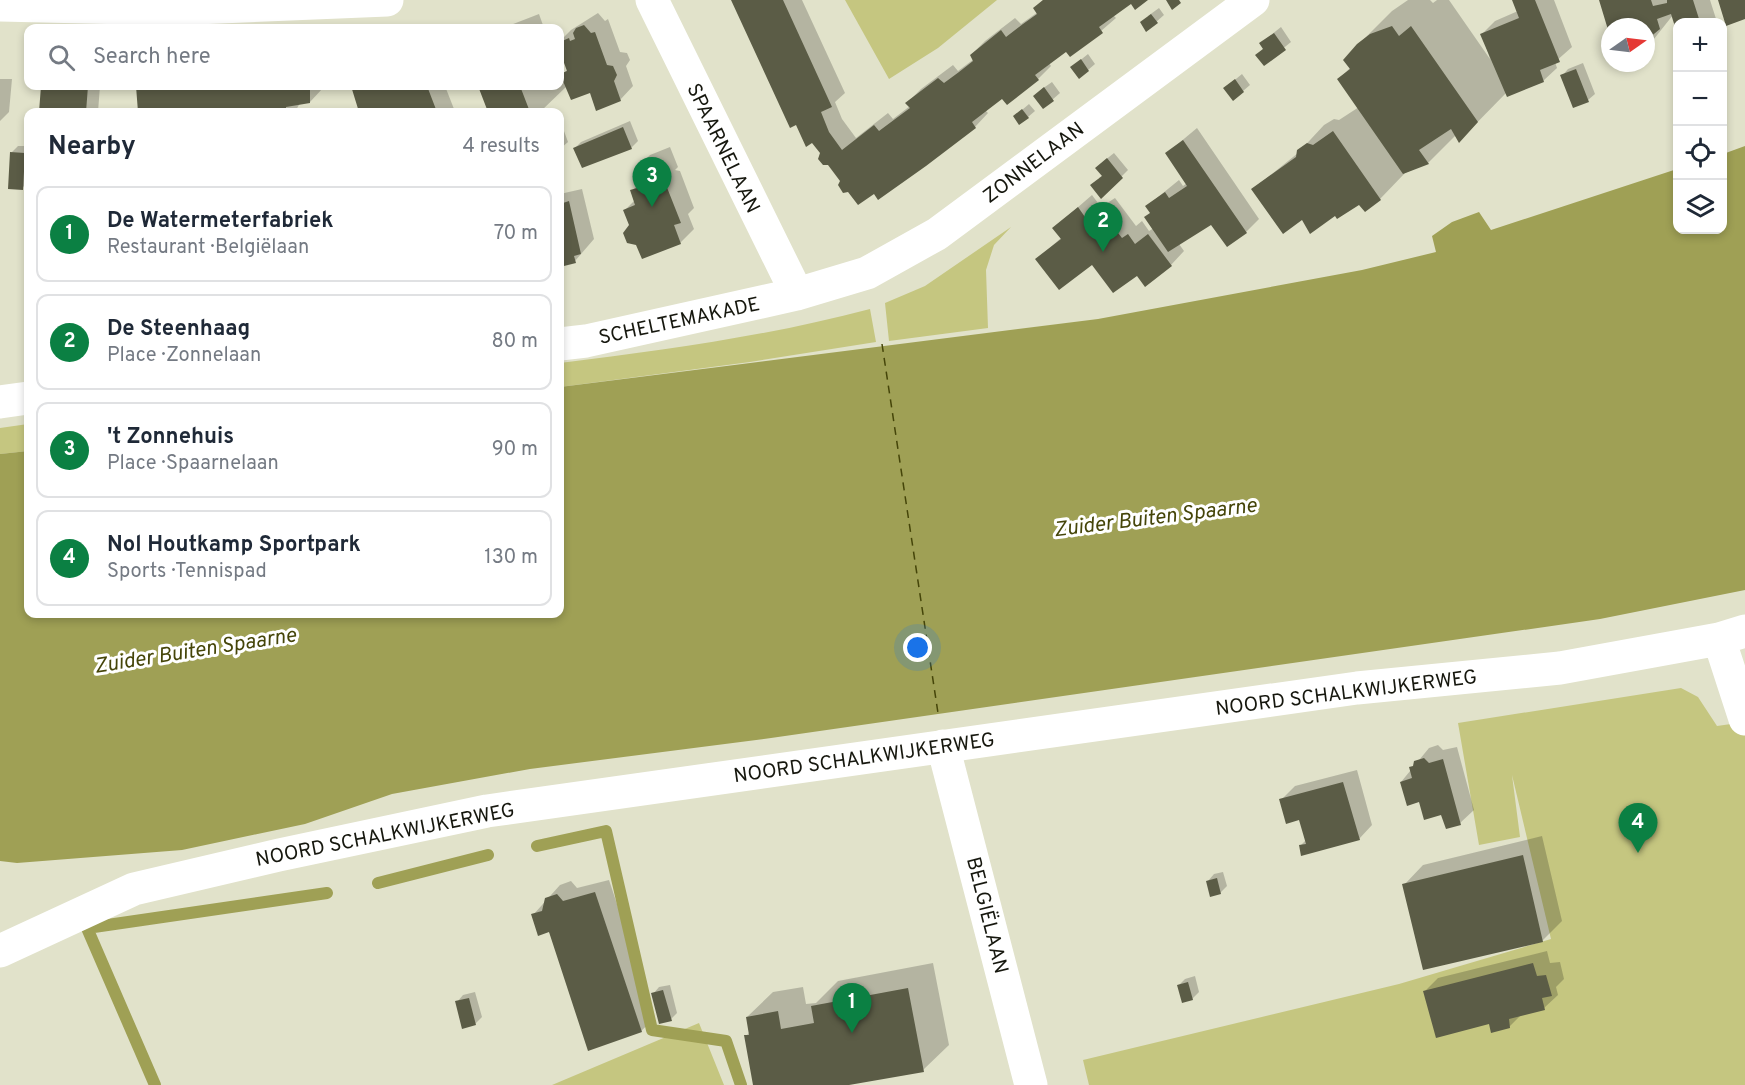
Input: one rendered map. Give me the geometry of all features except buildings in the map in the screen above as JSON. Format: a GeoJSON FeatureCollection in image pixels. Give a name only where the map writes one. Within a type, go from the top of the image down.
{"type":"FeatureCollection","features":[{"type":"Feature","properties":{"kind":"street"},"geometry":{"type":"LineString","coordinates":[[0,4],[172,9],[387,0]]}},
{"type":"Feature","properties":{"kind":"street","name":"SPAARNELAAN"},"geometry":{"type":"LineString","coordinates":[[652,0],[748,199],[798,294]]}},
{"type":"Feature","properties":{"kind":"street","name":"ZONNELAAN"},"geometry":{"type":"LineString","coordinates":[[798,294],[867,273],[937,234],[1253,0]]}},
{"type":"Feature","properties":{"kind":"street","name":"SCHELTEMAKADE"},"geometry":{"type":"LineString","coordinates":[[564,344],[586,341],[798,294]]}},
{"type":"Feature","properties":{"kind":"street"},"geometry":{"type":"LineString","coordinates":[[0,402],[24,399]]}},
{"type":"Feature","properties":{"kind":"street"},"geometry":{"type":"LineString","coordinates":[[1732,635],[1745,719]]}},
{"type":"Feature","properties":{"kind":"street","name":"NOORD SCHALKWIJKERWEG"},"geometry":{"type":"LineString","coordinates":[[0,951],[134,889],[279,855],[488,811],[1358,688],[1560,668],[1732,635]]}},
{"type":"Feature","properties":{"kind":"street","name":"BELGIËLAAN"},"geometry":{"type":"LineString","coordinates":[[943,746],[1031,1085]]}},
{"type":"Feature","properties":{"kind":"green space"},"geometry":{"type":"Polygon","coordinates":[[[845,0],[997,0],[938,48],[889,79],[845,0]]]}},
{"type":"Feature","properties":{"kind":"green space"},"geometry":{"type":"Polygon","coordinates":[[[1011,227],[994,245],[986,270],[988,328],[889,341],[885,303],[925,286],[1011,227]]]}},
{"type":"Feature","properties":{"kind":"green space"},"geometry":{"type":"Polygon","coordinates":[[[870,309],[876,342],[750,362],[564,386],[564,362],[755,335],[870,309]]]}},
{"type":"Feature","properties":{"kind":"green space"},"geometry":{"type":"Polygon","coordinates":[[[24,425],[24,451],[0,454],[0,428],[24,425]]]}},
{"type":"Feature","properties":{"kind":"green space"},"geometry":{"type":"Polygon","coordinates":[[[1681,688],[1698,697],[1717,726],[1745,722],[1745,1085],[1089,1085],[1083,1060],[1399,984],[1551,939],[1512,775],[1520,837],[1479,845],[1458,723],[1681,688]]]}},
{"type":"Feature","properties":{"kind":"green space"},"geometry":{"type":"Polygon","coordinates":[[[699,1023],[724,1085],[552,1085],[699,1023]]]}},
{"type":"Feature","properties":{"kind":"water","name":"Zuider Buiten Spaarne"},"geometry":{"type":"Polygon","coordinates":[[[1745,146],[1745,590],[1600,619],[771,738],[530,769],[392,794],[305,824],[182,850],[17,863],[0,861],[0,454],[24,451],[24,618],[564,618],[564,386],[1098,319],[1362,270],[1436,252],[1432,236],[1452,222],[1479,212],[1491,230],[1673,170],[1673,234],[1727,234],[1727,153],[1745,146]]]}},
{"type":"Feature","properties":{"kind":"waterway"},"geometry":{"type":"LineString","coordinates":[[537,846],[606,831],[652,1030],[726,1041],[741,1085]]}},
{"type":"Feature","properties":{"kind":"waterway"},"geometry":{"type":"LineString","coordinates":[[378,883],[488,855]]}},
{"type":"Feature","properties":{"kind":"waterway"},"geometry":{"type":"LineString","coordinates":[[155,1085],[87,928],[327,893]]}},
{"type":"Feature","properties":{"kind":"ferry route"},"geometry":{"type":"LineString","coordinates":[[882,344],[938,713]]}},
{"type":"Feature","properties":{"kind":"place","name":"'t Zonnehuis"},"geometry":{"type":"Point","coordinates":[652,207]}},
{"type":"Feature","properties":{"kind":"place","name":"De Steenhaag"},"geometry":{"type":"Point","coordinates":[1103,252]}},
{"type":"Feature","properties":{"kind":"place","name":"Nol Houtkamp Sportpark"},"geometry":{"type":"Point","coordinates":[1638,853]}},
{"type":"Feature","properties":{"kind":"place","name":"De Watermeterfabriek"},"geometry":{"type":"Point","coordinates":[852,1033]}}]}
